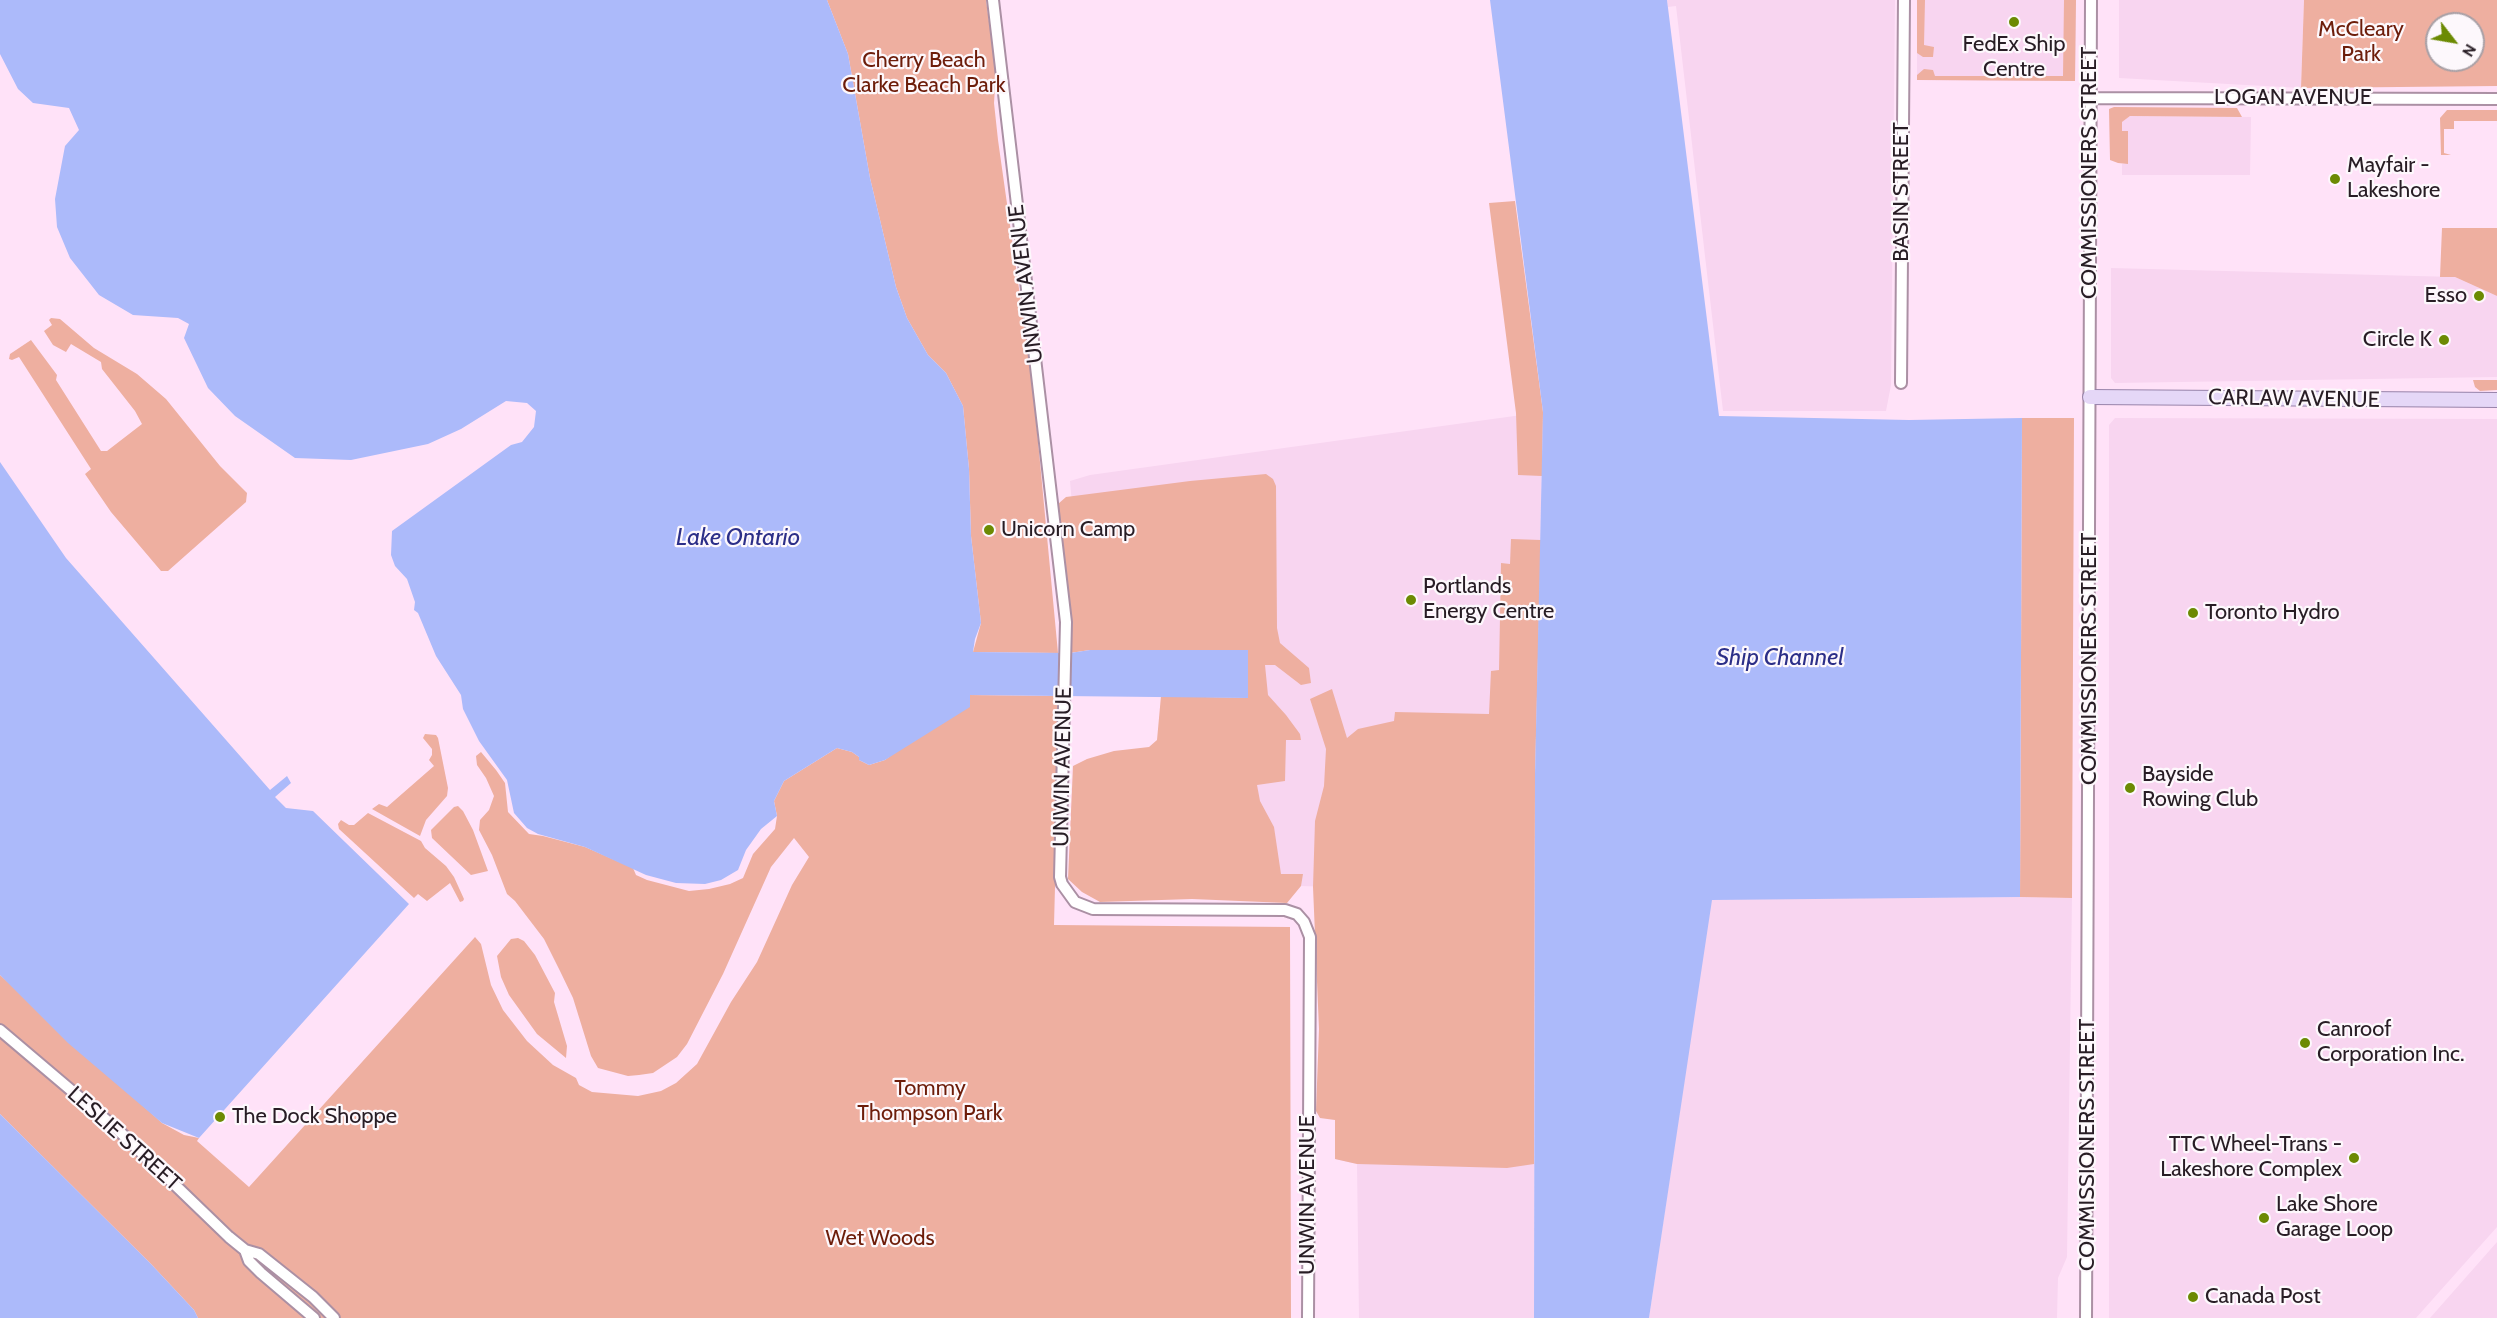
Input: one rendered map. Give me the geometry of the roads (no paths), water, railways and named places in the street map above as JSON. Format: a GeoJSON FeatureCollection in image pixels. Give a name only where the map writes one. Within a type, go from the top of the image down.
{"type":"FeatureCollection","features":[{"type":"Feature","properties":{"kind":"main road","name":"CARLAW AVENUE"},"geometry":{"type":"LineString","coordinates":[[2090,397],[2497,400]]}},
{"type":"Feature","properties":{"kind":"street","name":"UNWIN AVENUE"},"geometry":{"type":"LineString","coordinates":[[993,0],[1066,622],[1060,877],[1066,892],[1075,902],[1093,909],[1285,910],[1301,918],[1307,927],[1310,937],[1308,1318]]}},
{"type":"Feature","properties":{"kind":"street","name":"BASIN STREET"},"geometry":{"type":"LineString","coordinates":[[1900,383],[1904,0]]}},
{"type":"Feature","properties":{"kind":"street","name":"COMMISSIONERS STREET"},"geometry":{"type":"LineString","coordinates":[[2086,1318],[2091,0]]}},
{"type":"Feature","properties":{"kind":"street","name":"LOGAN AVENUE"},"geometry":{"type":"LineString","coordinates":[[2089,98],[2497,99]]}},
{"type":"Feature","properties":{"kind":"street","name":"LESLIE STREET"},"geometry":{"type":"LineString","coordinates":[[0,1030],[118,1130],[171,1179],[202,1212],[245,1250],[259,1254],[313,1297],[334,1318]]}},
{"type":"Feature","properties":{"kind":"street","name":"LESLIE STREET"},"geometry":{"type":"LineString","coordinates":[[245,1250],[249,1261],[261,1273],[314,1318]]}},
{"type":"Feature","properties":{"kind":"water","name":"Lake Ontario"},"geometry":{"type":"Polygon","coordinates":[[[0,0],[827,0],[848,54],[870,178],[896,287],[907,318],[928,355],[946,373],[963,406],[969,469],[971,536],[981,623],[973,652],[1248,650],[1248,698],[970,695],[970,707],[885,760],[869,765],[859,760],[859,757],[852,752],[837,748],[784,781],[774,801],[777,816],[761,829],[746,850],[738,870],[721,880],[705,884],[676,883],[646,875],[585,847],[538,834],[527,828],[514,813],[507,780],[479,741],[463,709],[461,695],[436,656],[418,613],[414,610],[415,602],[407,579],[395,566],[391,555],[392,531],[511,445],[522,442],[534,427],[536,411],[527,403],[506,401],[461,429],[428,444],[351,460],[295,458],[235,416],[208,388],[184,338],[189,324],[178,318],[133,315],[99,295],[70,258],[57,227],[55,199],[65,146],[79,130],[69,108],[33,103],[18,89],[0,54],[0,0]]]}},
{"type":"Feature","properties":{"kind":"water","name":"Ship Channel"},"geometry":{"type":"Polygon","coordinates":[[[1490,0],[1667,0],[1719,416],[1909,420],[2022,418],[2020,897],[1712,900],[1649,1318],[1534,1318],[1535,774],[1543,412],[1490,0]]]}},
{"type":"Feature","properties":{"kind":"water"},"geometry":{"type":"Polygon","coordinates":[[[0,462],[66,558],[270,790],[287,776],[291,783],[275,797],[286,808],[313,811],[409,904],[199,1138],[162,1123],[68,1043],[0,975],[0,462]]]}},
{"type":"Feature","properties":{"kind":"water"},"geometry":{"type":"Polygon","coordinates":[[[0,1114],[151,1264],[194,1310],[198,1318],[0,1318],[0,1114]]]}},
{"type":"Feature","properties":{"kind":"place","name":"FedEx Ship Centre"},"geometry":{"type":"Point","coordinates":[2014,22]}},
{"type":"Feature","properties":{"kind":"place","name":"Mayfair - Lakeshore"},"geometry":{"type":"Point","coordinates":[2335,179]}},
{"type":"Feature","properties":{"kind":"place","name":"Esso"},"geometry":{"type":"Point","coordinates":[2479,296]}},
{"type":"Feature","properties":{"kind":"place","name":"Circle K"},"geometry":{"type":"Point","coordinates":[2444,340]}},
{"type":"Feature","properties":{"kind":"place","name":"Unicorn Camp"},"geometry":{"type":"Point","coordinates":[989,530]}},
{"type":"Feature","properties":{"kind":"place","name":"Portlands Energy Centre"},"geometry":{"type":"Point","coordinates":[1411,600]}},
{"type":"Feature","properties":{"kind":"place","name":"Toronto Hydro"},"geometry":{"type":"Point","coordinates":[2193,613]}},
{"type":"Feature","properties":{"kind":"place","name":"Bayside Rowing Club"},"geometry":{"type":"Point","coordinates":[2130,788]}},
{"type":"Feature","properties":{"kind":"place","name":"Canroof Corporation Inc."},"geometry":{"type":"Point","coordinates":[2305,1043]}},
{"type":"Feature","properties":{"kind":"place","name":"The Dock Shoppe"},"geometry":{"type":"Point","coordinates":[220,1117]}},
{"type":"Feature","properties":{"kind":"place","name":"TTC Wheel-Trans - Lakeshore Complex"},"geometry":{"type":"Point","coordinates":[2354,1158]}},
{"type":"Feature","properties":{"kind":"place","name":"Lake Shore Garage Loop"},"geometry":{"type":"Point","coordinates":[2264,1218]}},
{"type":"Feature","properties":{"kind":"place","name":"Canada Post"},"geometry":{"type":"Point","coordinates":[2193,1297]}},
{"type":"Feature","properties":{"kind":"park label","name":"McCleary Park"},"geometry":{"type":"Point","coordinates":[2361,42]}},
{"type":"Feature","properties":{"kind":"park label","name":"Cherry Beach Clarke Beach Park"},"geometry":{"type":"Point","coordinates":[924,74]}},
{"type":"Feature","properties":{"kind":"park label","name":"Tommy Thompson Park"},"geometry":{"type":"Point","coordinates":[930,1102]}},
{"type":"Feature","properties":{"kind":"park label","name":"Wet Woods"},"geometry":{"type":"Point","coordinates":[880,1239]}}]}
